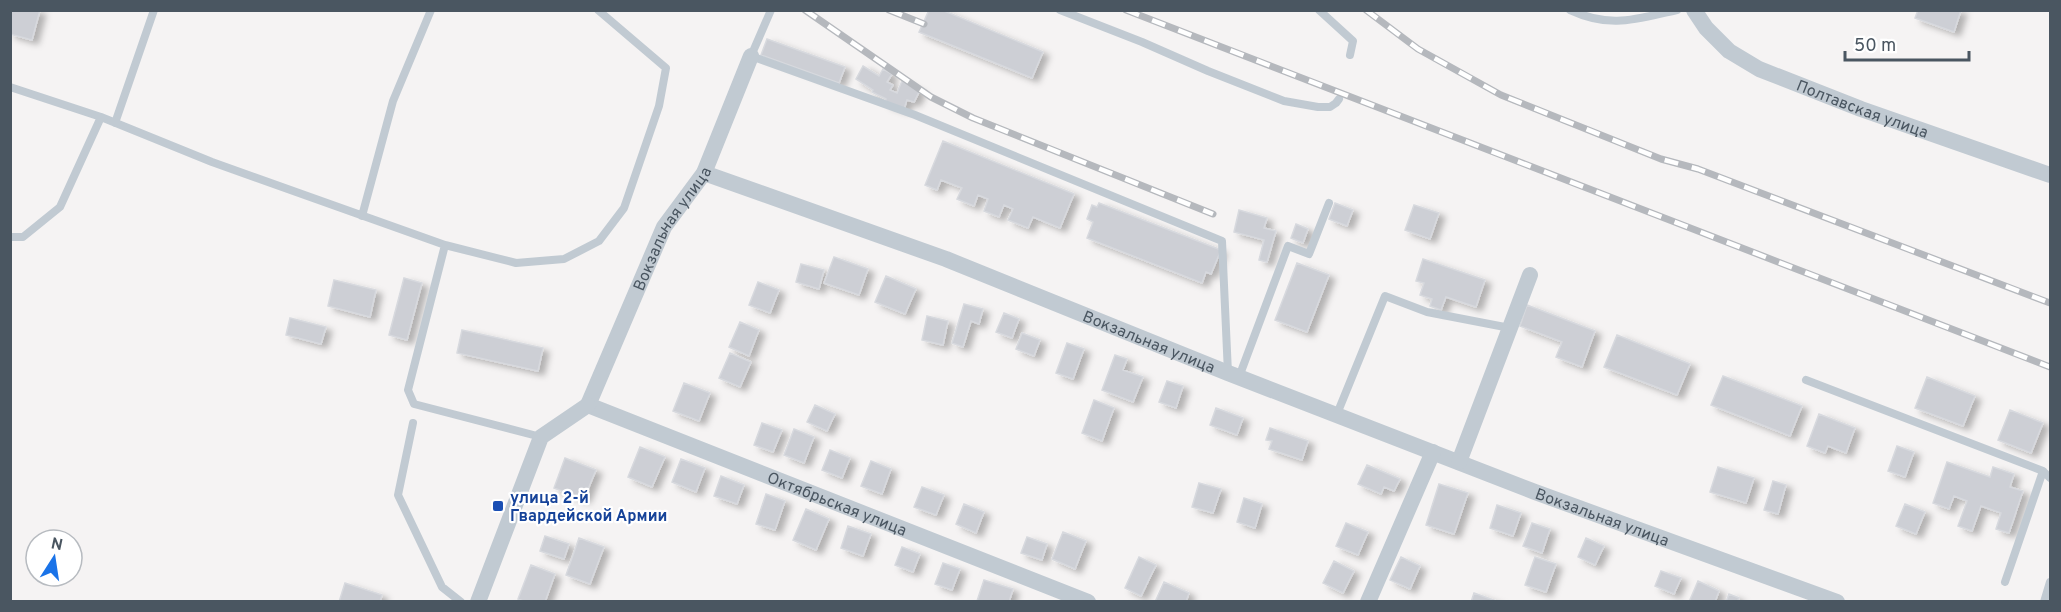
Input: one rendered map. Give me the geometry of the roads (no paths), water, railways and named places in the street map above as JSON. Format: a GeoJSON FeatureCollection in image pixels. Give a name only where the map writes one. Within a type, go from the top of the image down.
{"type":"FeatureCollection","features":[{"type":"Feature","properties":{"kind":"street","name":"Полтавская улица"},"geometry":{"type":"LineString","coordinates":[[1694,10],[1706,28],[1729,51],[1759,69],[1861,109],[2050,175]]}},
{"type":"Feature","properties":{"kind":"street"},"geometry":{"type":"LineString","coordinates":[[704,173],[751,56]]}},
{"type":"Feature","properties":{"kind":"street","name":"Вокзальная улица"},"geometry":{"type":"LineString","coordinates":[[588,405],[664,227],[704,173],[946,259],[1233,375],[1546,496],[1837,602]]}},
{"type":"Feature","properties":{"kind":"street"},"geometry":{"type":"LineString","coordinates":[[1459,462],[1530,274]]}},
{"type":"Feature","properties":{"kind":"street"},"geometry":{"type":"LineString","coordinates":[[478,602],[541,437],[588,405]]}},
{"type":"Feature","properties":{"kind":"street","name":"Октябрьская улица"},"geometry":{"type":"LineString","coordinates":[[588,405],[1088,602]]}},
{"type":"Feature","properties":{"kind":"street"},"geometry":{"type":"LineString","coordinates":[[1368,602],[1432,452]]}},
{"type":"Feature","properties":{"kind":"lane"},"geometry":{"type":"LineString","coordinates":[[115,123],[154,10]]}},
{"type":"Feature","properties":{"kind":"lane"},"geometry":{"type":"LineString","coordinates":[[362,216],[393,101],[431,10]]}},
{"type":"Feature","properties":{"kind":"lane"},"geometry":{"type":"LineString","coordinates":[[10,87],[101,117],[212,162],[445,245],[516,263],[564,259],[599,241],[624,208],[660,106],[666,68],[598,10]]}},
{"type":"Feature","properties":{"kind":"lane"},"geometry":{"type":"LineString","coordinates":[[771,10],[751,56],[915,115],[1222,242],[1233,375]]}},
{"type":"Feature","properties":{"kind":"lane"},"geometry":{"type":"LineString","coordinates":[[1060,10],[1284,100],[1318,107],[1330,107],[1339,99]]}},
{"type":"Feature","properties":{"kind":"lane"},"geometry":{"type":"LineString","coordinates":[[1319,10],[1353,41],[1350,55]]}},
{"type":"Feature","properties":{"kind":"lane"},"geometry":{"type":"LineString","coordinates":[[1570,10],[1611,22],[1677,10]]}},
{"type":"Feature","properties":{"kind":"lane"},"geometry":{"type":"LineString","coordinates":[[10,237],[23,237],[60,207],[101,117]]}},
{"type":"Feature","properties":{"kind":"lane"},"geometry":{"type":"LineString","coordinates":[[1233,375],[1288,246],[1309,254],[1329,204]]}},
{"type":"Feature","properties":{"kind":"lane"},"geometry":{"type":"LineString","coordinates":[[445,245],[408,390],[414,404],[541,437]]}},
{"type":"Feature","properties":{"kind":"lane"},"geometry":{"type":"LineString","coordinates":[[1337,414],[1385,296],[1427,312],[1510,328]]}},
{"type":"Feature","properties":{"kind":"lane"},"geometry":{"type":"LineString","coordinates":[[1806,380],[2043,471],[2050,478]]}},
{"type":"Feature","properties":{"kind":"lane"},"geometry":{"type":"LineString","coordinates":[[413,423],[398,495],[442,587],[461,602]]}},
{"type":"Feature","properties":{"kind":"lane"},"geometry":{"type":"LineString","coordinates":[[2005,582],[2043,471]]}},
{"type":"Feature","properties":{"kind":"lane"},"geometry":{"type":"LineString","coordinates":[[2044,602],[2050,582]]}},
{"type":"Feature","properties":{"kind":"railway"},"geometry":{"type":"LineString","coordinates":[[805,10],[931,97],[973,118],[1213,214]]}},
{"type":"Feature","properties":{"kind":"railway"},"geometry":{"type":"LineString","coordinates":[[889,10],[924,24]]}},
{"type":"Feature","properties":{"kind":"railway"},"geometry":{"type":"LineString","coordinates":[[1126,10],[2050,367]]}},
{"type":"Feature","properties":{"kind":"railway"},"geometry":{"type":"LineString","coordinates":[[1366,10],[1418,49],[1501,95],[1661,159],[1698,169],[2050,303]]}},
{"type":"Feature","properties":{"kind":"place","name":"улица 2-й Гвардейской Армии"},"geometry":{"type":"Point","coordinates":[498,506]}}]}
